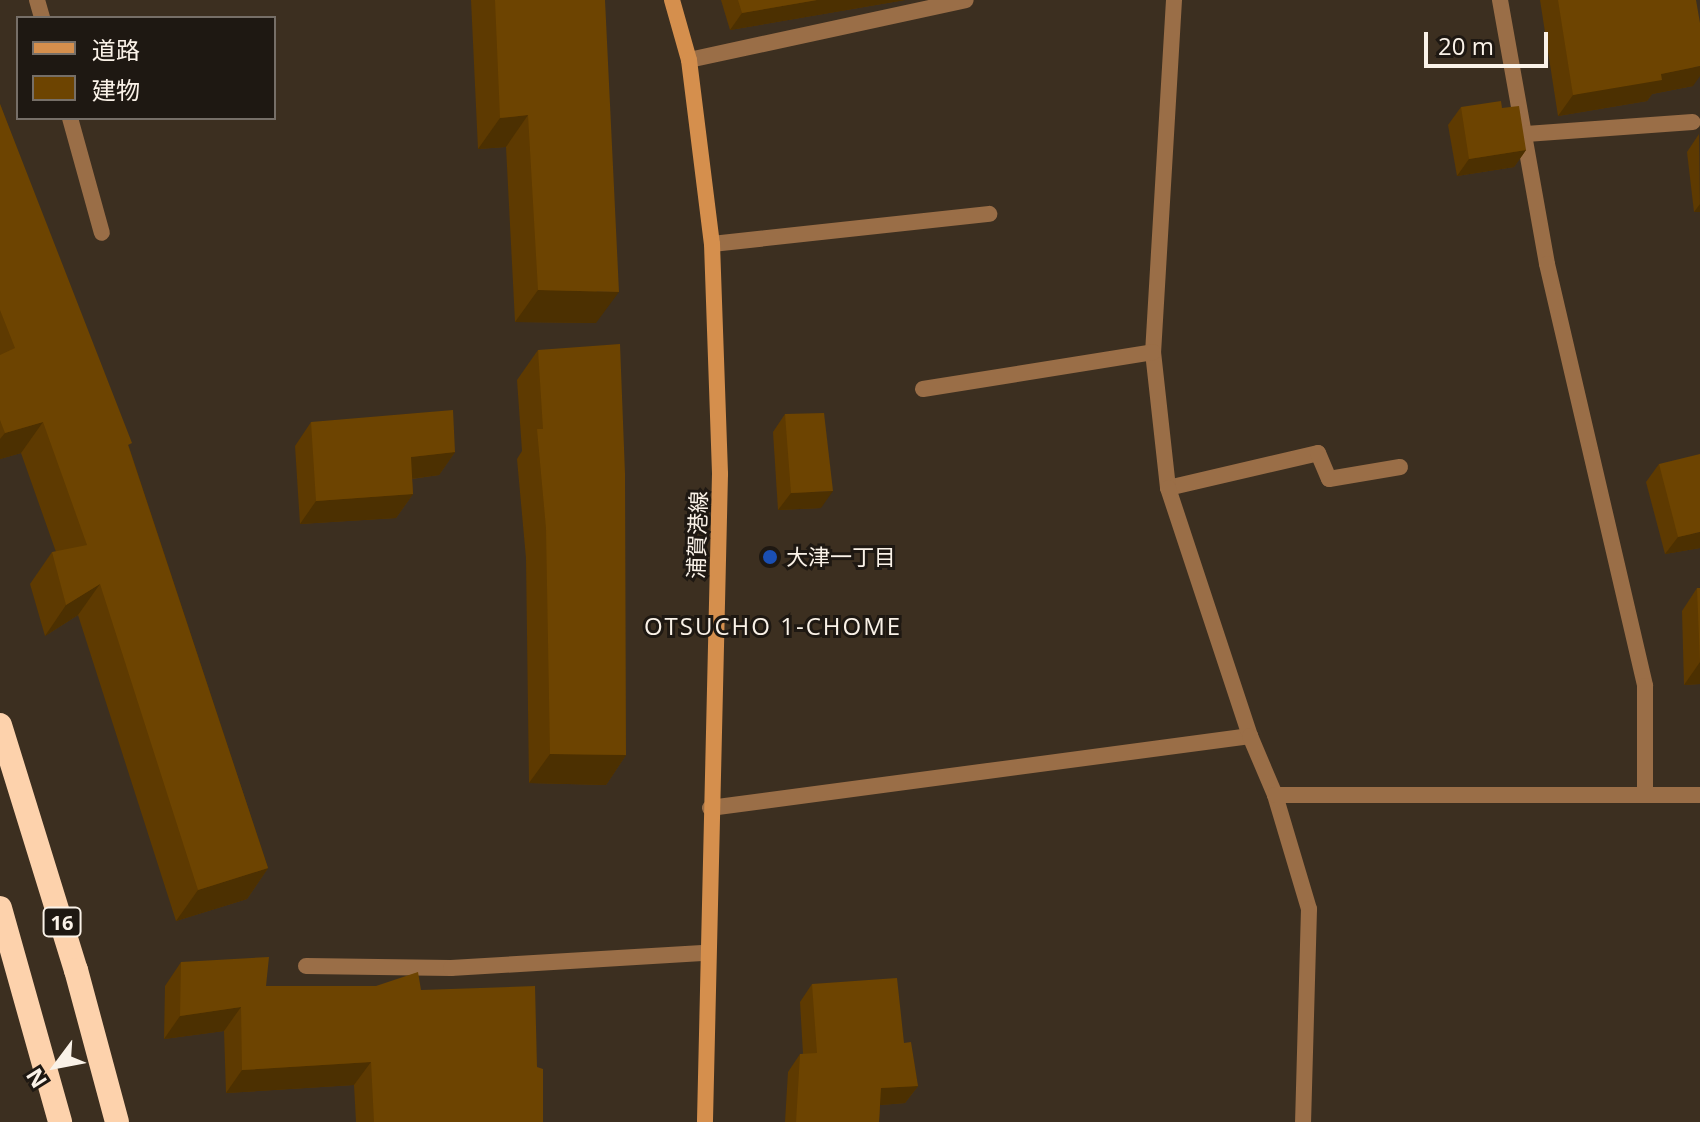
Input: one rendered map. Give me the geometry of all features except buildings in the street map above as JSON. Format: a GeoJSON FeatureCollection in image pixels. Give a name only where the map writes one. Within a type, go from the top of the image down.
{"type":"FeatureCollection","features":[{"type":"Feature","properties":{"kind":"highway","name":"16"},"geometry":{"type":"LineString","coordinates":[[0,725],[76,970],[117,1122]]}},
{"type":"Feature","properties":{"kind":"highway","name":"16"},"geometry":{"type":"LineString","coordinates":[[0,908],[60,1122]]}},
{"type":"Feature","properties":{"kind":"main road","name":"浦賀港線"},"geometry":{"type":"LineString","coordinates":[[672,0],[689,60],[712,244],[720,474],[705,1122]]}},
{"type":"Feature","properties":{"kind":"street"},"geometry":{"type":"LineString","coordinates":[[689,60],[966,0]]}},
{"type":"Feature","properties":{"kind":"street"},"geometry":{"type":"LineString","coordinates":[[1174,0],[1153,352],[1168,488],[1250,736],[1275,795],[1309,909],[1303,1122]]}},
{"type":"Feature","properties":{"kind":"street"},"geometry":{"type":"LineString","coordinates":[[1500,0],[1547,264],[1645,686],[1645,795]]}},
{"type":"Feature","properties":{"kind":"street"},"geometry":{"type":"LineString","coordinates":[[71,120],[102,233]]}},
{"type":"Feature","properties":{"kind":"street"},"geometry":{"type":"LineString","coordinates":[[1526,134],[1693,122]]}},
{"type":"Feature","properties":{"kind":"street"},"geometry":{"type":"LineString","coordinates":[[712,244],[989,214]]}},
{"type":"Feature","properties":{"kind":"street"},"geometry":{"type":"LineString","coordinates":[[923,389],[1153,352]]}},
{"type":"Feature","properties":{"kind":"street"},"geometry":{"type":"LineString","coordinates":[[1168,488],[1318,453],[1329,479],[1400,467]]}},
{"type":"Feature","properties":{"kind":"street"},"geometry":{"type":"LineString","coordinates":[[710,808],[1250,736]]}},
{"type":"Feature","properties":{"kind":"street"},"geometry":{"type":"LineString","coordinates":[[1275,795],[1700,795]]}},
{"type":"Feature","properties":{"kind":"street"},"geometry":{"type":"LineString","coordinates":[[306,966],[451,968],[707,953]]}},
{"type":"Feature","properties":{"kind":"place","name":"大津一丁目"},"geometry":{"type":"Point","coordinates":[770,557]}},
{"type":"Feature","properties":{"kind":"district","name":"OTSUCHO 1-CHOME"},"geometry":{"type":"Point","coordinates":[773,626]}}]}
